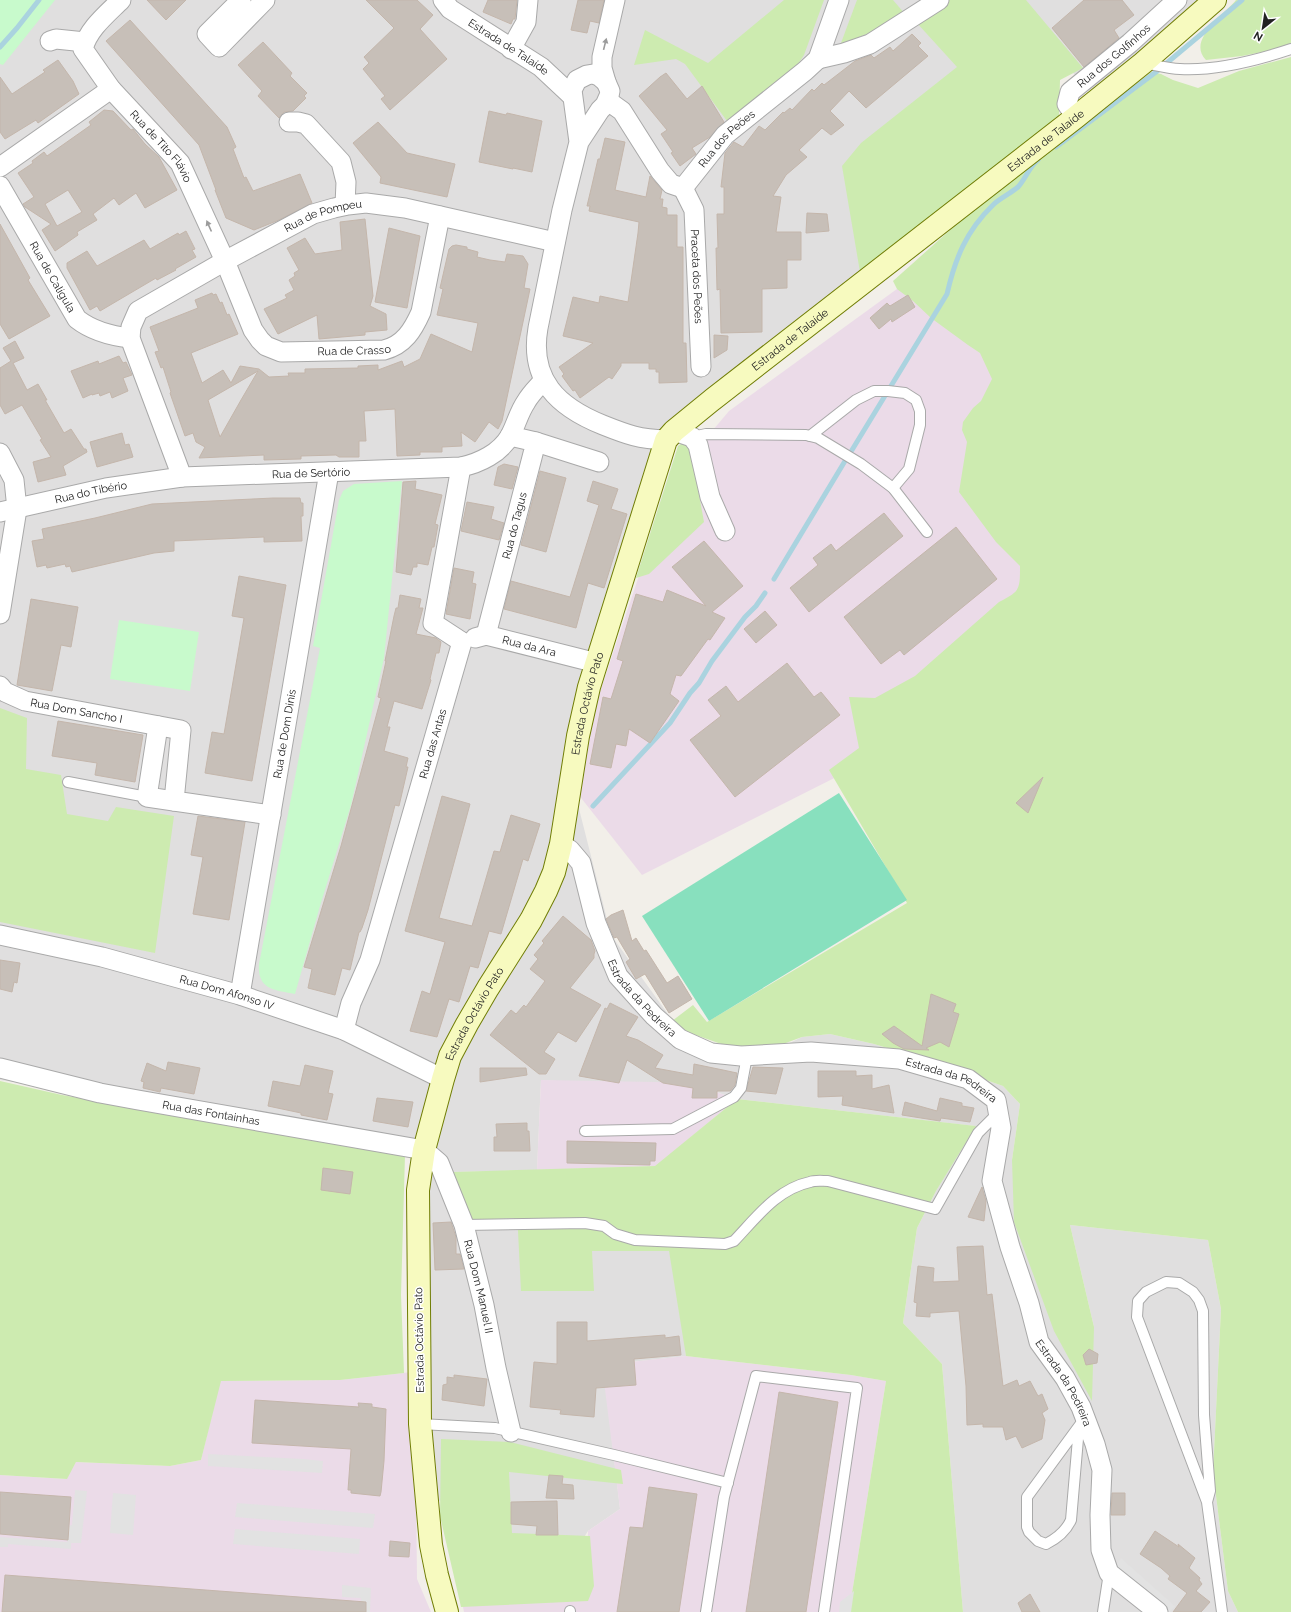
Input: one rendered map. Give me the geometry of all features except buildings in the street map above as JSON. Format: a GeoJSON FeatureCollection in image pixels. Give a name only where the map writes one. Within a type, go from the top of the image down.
{"type":"FeatureCollection","features":[{"type":"Feature","properties":{"kind":"street"},"geometry":{"type":"LineString","coordinates":[[50,41],[56,39],[85,42],[102,18],[121,0]]}},
{"type":"Feature","properties":{"kind":"street"},"geometry":{"type":"LineString","coordinates":[[241,0],[207,34],[219,47],[265,0]]}},
{"type":"Feature","properties":{"kind":"street"},"geometry":{"type":"LineString","coordinates":[[511,49],[526,22],[528,0]]}},
{"type":"Feature","properties":{"kind":"street"},"geometry":{"type":"LineString","coordinates":[[615,0],[602,56],[602,68],[610,91],[604,105],[579,142],[555,242],[535,344],[537,359],[544,380],[551,390],[573,410],[592,421],[629,436],[645,439],[677,436],[698,445],[710,497],[725,531]]}},
{"type":"Feature","properties":{"kind":"street","name":"Rua dos Peões"},"geometry":{"type":"LineString","coordinates":[[683,188],[725,135],[818,59],[838,0]]}},
{"type":"Feature","properties":{"kind":"street"},"geometry":{"type":"LineString","coordinates":[[818,59],[844,53],[870,44],[939,0]]}},
{"type":"Feature","properties":{"kind":"street","name":"Rua dos Golfinhos"},"geometry":{"type":"LineString","coordinates":[[1076,117],[1067,104],[1070,92],[1130,43],[1177,0]]}},
{"type":"Feature","properties":{"kind":"street","name":"Estrada de Talaíde"},"geometry":{"type":"LineString","coordinates":[[677,436],[712,400],[1076,117],[1143,63],[1215,0]]}},
{"type":"Feature","properties":{"kind":"street","name":"Estrada de Talaíde"},"geometry":{"type":"LineString","coordinates":[[448,3],[511,49],[541,67],[573,98],[582,110],[594,112],[604,105]]}},
{"type":"Feature","properties":{"kind":"street","name":"Rua de Tito Flávio"},"geometry":{"type":"LineString","coordinates":[[85,42],[83,49],[111,89],[180,163],[225,261]]}},
{"type":"Feature","properties":{"kind":"street"},"geometry":{"type":"LineString","coordinates":[[579,142],[573,98],[574,85],[582,77],[593,74],[599,76],[606,82]]}},
{"type":"Feature","properties":{"kind":"street"},"geometry":{"type":"LineString","coordinates":[[0,167],[111,89]]}},
{"type":"Feature","properties":{"kind":"street"},"geometry":{"type":"LineString","coordinates":[[604,105],[622,111],[660,171],[671,184],[683,188]]}},
{"type":"Feature","properties":{"kind":"street"},"geometry":{"type":"LineString","coordinates":[[289,122],[306,124],[341,162],[346,182],[345,205]]}},
{"type":"Feature","properties":{"kind":"street","name":"Rua de Calígula"},"geometry":{"type":"LineString","coordinates":[[0,186],[77,319],[86,326],[121,337],[130,338]]}},
{"type":"Feature","properties":{"kind":"street","name":"Praceta dos Peões"},"geometry":{"type":"LineString","coordinates":[[683,188],[694,210],[701,367]]}},
{"type":"Feature","properties":{"kind":"street","name":"Rua de Pompeu"},"geometry":{"type":"LineString","coordinates":[[130,338],[131,327],[138,311],[225,261],[313,214],[345,205],[366,203],[404,208],[555,242]]}},
{"type":"Feature","properties":{"kind":"street","name":"Rua de Crasso"},"geometry":{"type":"LineString","coordinates":[[225,261],[253,330],[266,346],[282,352],[384,350],[394,347],[404,340],[416,324],[421,312],[440,216]]}},
{"type":"Feature","properties":{"kind":"street"},"geometry":{"type":"LineString","coordinates":[[130,338],[182,477]]}},
{"type":"Feature","properties":{"kind":"street","name":"Rua de Sertório"},"geometry":{"type":"LineString","coordinates":[[182,477],[461,467],[480,462],[496,452],[505,443],[510,436],[530,394],[544,380]]}},
{"type":"Feature","properties":{"kind":"street"},"geometry":{"type":"LineString","coordinates":[[510,436],[536,442],[599,462]]}},
{"type":"Feature","properties":{"kind":"street","name":"Estrada Octávio Pato"},"geometry":{"type":"LineString","coordinates":[[447,1612],[431,1545],[420,1424],[418,1190],[424,1150],[450,1056],[467,1024],[531,920],[554,872],[561,844],[578,736],[589,687],[677,436]]}},
{"type":"Feature","properties":{"kind":"street","name":"Rua do Tagus"},"geometry":{"type":"LineString","coordinates":[[486,635],[536,442]]}},
{"type":"Feature","properties":{"kind":"street"},"geometry":{"type":"LineString","coordinates":[[0,453],[14,480],[8,510],[0,614]]}},
{"type":"Feature","properties":{"kind":"street"},"geometry":{"type":"LineString","coordinates":[[461,467],[433,623],[462,642],[486,635]]}},
{"type":"Feature","properties":{"kind":"street","name":"Rua de Dom Dinis"},"geometry":{"type":"LineString","coordinates":[[240,995],[329,472]]}},
{"type":"Feature","properties":{"kind":"street","name":"Rua do Tibério"},"geometry":{"type":"LineString","coordinates":[[8,510],[106,488],[182,477]]}},
{"type":"Feature","properties":{"kind":"street","name":"Rua da Ara"},"geometry":{"type":"LineString","coordinates":[[486,635],[597,663]]}},
{"type":"Feature","properties":{"kind":"street","name":"Rua das Antas"},"geometry":{"type":"LineString","coordinates":[[344,1030],[351,1003],[370,960],[462,642]]}},
{"type":"Feature","properties":{"kind":"street","name":"Rua Dom Sancho I"},"geometry":{"type":"LineString","coordinates":[[0,686],[5,692],[15,698],[25,701],[180,730],[174,801]]}},
{"type":"Feature","properties":{"kind":"street"},"geometry":{"type":"LineString","coordinates":[[158,726],[147,797],[271,815]]}},
{"type":"Feature","properties":{"kind":"street","name":"Estrada da Pedreira"},"geometry":{"type":"LineString","coordinates":[[561,844],[570,850],[581,863],[596,923],[618,976],[654,1016],[680,1039],[711,1053],[747,1056],[811,1052],[900,1059],[968,1079],[996,1100],[1001,1128],[992,1182],[1010,1247],[1029,1303],[1039,1342],[1065,1378],[1081,1407],[1082,1423],[1095,1444],[1102,1470],[1100,1515],[1101,1550],[1109,1572]]}},
{"type":"Feature","properties":{"kind":"street","name":"Rua Dom Afonso IV"},"geometry":{"type":"LineString","coordinates":[[0,935],[102,957],[240,995],[344,1030],[443,1079]]}},
{"type":"Feature","properties":{"kind":"street","name":"Rua das Fontainhas"},"geometry":{"type":"LineString","coordinates":[[0,1068],[100,1093],[424,1150]]}},
{"type":"Feature","properties":{"kind":"street","name":"Rua Dom Manuel II"},"geometry":{"type":"LineString","coordinates":[[424,1150],[438,1163],[464,1224],[484,1305],[496,1368],[511,1432]]}},
{"type":"Feature","properties":{"kind":"street"},"geometry":{"type":"LineString","coordinates":[[1109,1572],[1158,1612]]}},
{"type":"Feature","properties":{"kind":"lane"},"geometry":{"type":"LineString","coordinates":[[1143,63],[1180,69],[1212,67],[1258,59],[1291,49]]}},
{"type":"Feature","properties":{"kind":"lane"},"geometry":{"type":"LineString","coordinates":[[810,436],[856,400],[874,391],[905,393],[916,400],[920,411],[920,425],[909,468],[893,488]]}},
{"type":"Feature","properties":{"kind":"lane"},"geometry":{"type":"LineString","coordinates":[[677,436],[706,434],[810,436],[818,438],[861,464],[893,488],[928,532]]}},
{"type":"Feature","properties":{"kind":"lane"},"geometry":{"type":"LineString","coordinates":[[68,782],[147,797]]}},
{"type":"Feature","properties":{"kind":"lane"},"geometry":{"type":"LineString","coordinates":[[584,1131],[673,1129],[734,1097],[741,1088],[747,1056]]}},
{"type":"Feature","properties":{"kind":"lane"},"geometry":{"type":"LineString","coordinates":[[464,1224],[585,1223],[604,1226],[615,1234],[635,1240],[725,1244],[734,1241],[774,1200],[793,1187],[811,1181],[828,1181],[935,1209],[978,1133],[998,1113]]}},
{"type":"Feature","properties":{"kind":"lane"},"geometry":{"type":"LineString","coordinates":[[1207,1502],[1210,1491],[1204,1415],[1203,1311],[1194,1292],[1179,1283],[1166,1282],[1146,1292],[1138,1302],[1137,1317],[1207,1502],[1222,1612]]}},
{"type":"Feature","properties":{"kind":"lane"},"geometry":{"type":"LineString","coordinates":[[706,1612],[723,1504],[756,1376],[857,1388],[824,1612]]}},
{"type":"Feature","properties":{"kind":"lane"},"geometry":{"type":"LineString","coordinates":[[1082,1423],[1071,1520],[1067,1529],[1054,1540],[1046,1544],[1038,1541],[1029,1532],[1027,1527],[1026,1497],[1082,1423]]}},
{"type":"Feature","properties":{"kind":"lane"},"geometry":{"type":"LineString","coordinates":[[420,1424],[495,1428],[728,1483]]}},
{"type":"Feature","properties":{"kind":"lane"},"geometry":{"type":"LineString","coordinates":[[1103,1612],[1109,1572]]}},
{"type":"Feature","properties":{"kind":"shaded area"},"geometry":{"type":"Polygon","coordinates":[[[0,0],[969,0],[965,68],[869,273],[661,430],[574,789],[611,935],[683,1035],[765,1055],[802,1037],[830,1034],[874,1044],[937,1063],[1003,1086],[1020,1104],[1012,1160],[1094,1327],[1070,1225],[1208,1240],[1221,1309],[1213,1472],[1228,1591],[1238,1612],[963,1612],[942,1364],[903,1323],[917,1228],[936,1191],[975,1126],[737,1099],[713,1091],[541,1080],[537,1170],[453,1172],[485,1200],[673,1218],[686,1356],[603,1365],[620,1509],[588,1531],[581,1542],[512,1546],[416,1486],[413,1146],[310,1124],[0,1080],[0,0]]]}},
{"type":"Feature","properties":{"kind":"shaded area"},"geometry":{"type":"Polygon","coordinates":[[[996,0],[1198,0],[1091,92],[1044,42],[996,0]]]}},
{"type":"Feature","properties":{"kind":"shaded area"},"geometry":{"type":"Polygon","coordinates":[[[919,273],[1013,353],[1038,588],[872,759],[642,875],[574,789],[592,716],[671,480],[729,411],[919,273]]]}},
{"type":"Feature","properties":{"kind":"shaded area"},"geometry":{"type":"Polygon","coordinates":[[[541,1080],[713,1083],[713,1091],[737,1099],[656,1166],[537,1170],[541,1080]]]}},
{"type":"Feature","properties":{"kind":"shaded area"},"geometry":{"type":"Polygon","coordinates":[[[686,1356],[851,1375],[886,1381],[849,1612],[464,1612],[462,1602],[587,1596],[588,1531],[620,1509],[602,1365],[686,1356]]]}},
{"type":"Feature","properties":{"kind":"shaded area"},"geometry":{"type":"Polygon","coordinates":[[[412,1372],[416,1486],[417,1579],[431,1612],[0,1612],[0,1475],[66,1479],[76,1462],[170,1466],[201,1460],[220,1381],[340,1380],[412,1372]]]}},
{"type":"Feature","properties":{"kind":"shaded area"},"geometry":{"type":"Polygon","coordinates":[[[208,1454],[323,1461],[322,1473],[208,1466],[208,1454]]]}},
{"type":"Feature","properties":{"kind":"shaded area"},"geometry":{"type":"Polygon","coordinates":[[[75,1490],[87,1491],[81,1543],[71,1543],[71,1549],[8,1544],[8,1547],[0,1547],[0,1537],[67,1542],[69,1526],[72,1525],[75,1490]]]}},
{"type":"Feature","properties":{"kind":"shaded area"},"geometry":{"type":"Polygon","coordinates":[[[113,1493],[136,1495],[133,1535],[110,1533],[113,1493]]]}},
{"type":"Feature","properties":{"kind":"shaded area"},"geometry":{"type":"Polygon","coordinates":[[[237,1503],[375,1514],[373,1528],[235,1517],[237,1503]]]}},
{"type":"Feature","properties":{"kind":"shaded area"},"geometry":{"type":"Polygon","coordinates":[[[235,1529],[360,1539],[359,1554],[233,1544],[235,1529]]]}},
{"type":"Feature","properties":{"kind":"shaded area"},"geometry":{"type":"Polygon","coordinates":[[[1121,1558],[1175,1606],[1170,1612],[1161,1612],[1114,1568],[1121,1558]]]}},
{"type":"Feature","properties":{"kind":"shaded area"},"geometry":{"type":"Polygon","coordinates":[[[342,1585],[371,1588],[370,1612],[360,1612],[361,1598],[342,1597],[342,1585]]]}},
{"type":"Feature","properties":{"kind":"shaded area"},"geometry":{"type":"Polygon","coordinates":[[[854,1591],[851,1612],[839,1612],[840,1602],[854,1591]]]}},
{"type":"Feature","properties":{"kind":"green space"},"geometry":{"type":"Polygon","coordinates":[[[0,0],[55,0],[3,65],[0,64],[0,0]]]}},
{"type":"Feature","properties":{"kind":"green space"},"geometry":{"type":"Polygon","coordinates":[[[784,0],[824,0],[804,55],[796,67],[727,121],[685,64],[676,59],[634,65],[645,30],[708,63],[784,0]]]}},
{"type":"Feature","properties":{"kind":"green space"},"geometry":{"type":"Polygon","coordinates":[[[857,0],[893,0],[905,14],[887,25],[846,43],[841,43],[857,0]]]}},
{"type":"Feature","properties":{"kind":"green space"},"geometry":{"type":"Polygon","coordinates":[[[949,0],[1026,0],[1083,68],[1060,80],[1059,116],[860,272],[842,166],[861,143],[957,67],[916,22],[949,0]]]}},
{"type":"Feature","properties":{"kind":"green space"},"geometry":{"type":"Polygon","coordinates":[[[1236,0],[1291,0],[1291,46],[1242,56],[1206,60],[1201,52],[1201,44],[1204,36],[1216,20],[1236,0]]]}},
{"type":"Feature","properties":{"kind":"green space"},"geometry":{"type":"Polygon","coordinates":[[[1291,57],[1291,1612],[1238,1612],[1228,1591],[1213,1472],[1221,1309],[1208,1240],[1070,1225],[1094,1327],[1092,1401],[1054,1331],[1014,1222],[1012,1160],[1020,1104],[1003,1086],[937,1063],[874,1044],[830,1034],[802,1037],[767,1050],[727,1046],[687,1032],[672,1021],[693,1005],[707,1022],[907,903],[829,770],[859,748],[849,697],[875,698],[915,676],[999,602],[1015,592],[1019,585],[1020,566],[996,542],[959,492],[967,442],[962,430],[963,422],[973,408],[981,401],[992,379],[980,353],[931,318],[913,301],[897,289],[893,281],[968,214],[1151,72],[1161,74],[1173,80],[1198,88],[1239,71],[1291,57]]]}},
{"type":"Feature","properties":{"kind":"green space"},"geometry":{"type":"Polygon","coordinates":[[[684,442],[691,450],[704,522],[649,574],[636,578],[678,446],[684,442]]]}},
{"type":"Feature","properties":{"kind":"green space"},"geometry":{"type":"Polygon","coordinates":[[[402,481],[384,658],[351,805],[295,994],[274,990],[264,984],[261,979],[259,964],[320,648],[313,646],[339,500],[343,491],[354,484],[402,481]]]}},
{"type":"Feature","properties":{"kind":"green space"},"geometry":{"type":"Polygon","coordinates":[[[119,620],[199,632],[190,691],[110,679],[119,620]]]}},
{"type":"Feature","properties":{"kind":"green space"},"geometry":{"type":"Polygon","coordinates":[[[0,708],[27,718],[26,769],[61,775],[67,814],[108,821],[116,807],[174,816],[155,953],[0,922],[0,708]]]}},
{"type":"Feature","properties":{"kind":"green space"},"geometry":{"type":"Polygon","coordinates":[[[839,793],[907,900],[709,1021],[642,916],[839,793]]]}},
{"type":"Feature","properties":{"kind":"green space"},"geometry":{"type":"Polygon","coordinates":[[[0,1081],[62,1095],[405,1155],[401,1295],[404,1373],[340,1380],[221,1381],[201,1460],[170,1466],[76,1462],[67,1479],[0,1475],[0,1081]]]}},
{"type":"Feature","properties":{"kind":"green space"},"geometry":{"type":"Polygon","coordinates":[[[737,1099],[976,1126],[936,1191],[917,1228],[903,1323],[942,1364],[963,1612],[849,1612],[886,1381],[851,1375],[686,1356],[669,1251],[592,1251],[594,1291],[521,1291],[518,1231],[514,1218],[470,1220],[453,1172],[655,1166],[737,1099]]]}},
{"type":"Feature","properties":{"kind":"green space"},"geometry":{"type":"Polygon","coordinates":[[[441,1439],[510,1442],[621,1470],[623,1484],[509,1472],[512,1533],[590,1536],[594,1586],[588,1601],[461,1607],[440,1516],[441,1439]]]}},
{"type":"Feature","properties":{"kind":"waterway"},"geometry":{"type":"LineString","coordinates":[[0,47],[39,0]]}},
{"type":"Feature","properties":{"kind":"waterway"},"geometry":{"type":"LineString","coordinates":[[1056,147],[1156,72],[1242,0]]}},
{"type":"Feature","properties":{"kind":"waterway"},"geometry":{"type":"LineString","coordinates":[[852,450],[947,294],[958,257],[969,235],[993,205],[1018,187],[1032,166],[1038,160]]}},
{"type":"Feature","properties":{"kind":"waterway"},"geometry":{"type":"LineString","coordinates":[[774,579],[845,461]]}},
{"type":"Feature","properties":{"kind":"waterway"},"geometry":{"type":"LineString","coordinates":[[593,806],[670,723],[690,693],[699,683],[712,661],[765,593]]}}]}
